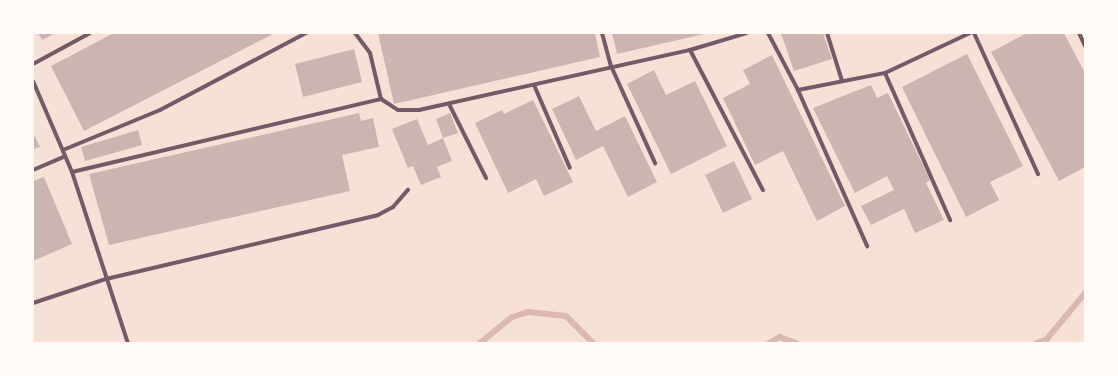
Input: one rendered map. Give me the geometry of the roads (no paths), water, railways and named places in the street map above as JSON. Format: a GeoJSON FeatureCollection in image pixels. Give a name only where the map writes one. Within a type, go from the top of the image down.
{"type":"FeatureCollection","features":[{"type":"Feature","properties":{"kind":"street"},"geometry":{"type":"LineString","coordinates":[[33,64],[90,33]]}},
{"type":"Feature","properties":{"kind":"street"},"geometry":{"type":"LineString","coordinates":[[63,150],[160,110],[306,33]]}},
{"type":"Feature","properties":{"kind":"street"},"geometry":{"type":"LineString","coordinates":[[355,33],[370,53],[381,99],[398,110],[449,104],[611,66],[690,50],[746,33]]}},
{"type":"Feature","properties":{"kind":"street"},"geometry":{"type":"LineString","coordinates":[[602,33],[611,66],[655,163]]}},
{"type":"Feature","properties":{"kind":"street"},"geometry":{"type":"LineString","coordinates":[[768,33],[798,90],[867,246]]}},
{"type":"Feature","properties":{"kind":"street"},"geometry":{"type":"LineString","coordinates":[[827,33],[842,81]]}},
{"type":"Feature","properties":{"kind":"street"},"geometry":{"type":"LineString","coordinates":[[798,90],[885,73],[970,33]]}},
{"type":"Feature","properties":{"kind":"street"},"geometry":{"type":"LineString","coordinates":[[974,33],[1038,174]]}},
{"type":"Feature","properties":{"kind":"street"},"geometry":{"type":"LineString","coordinates":[[1079,33],[1085,46]]}},
{"type":"Feature","properties":{"kind":"street"},"geometry":{"type":"LineString","coordinates":[[690,50],[763,190]]}},
{"type":"Feature","properties":{"kind":"street"},"geometry":{"type":"LineString","coordinates":[[885,73],[950,220]]}},
{"type":"Feature","properties":{"kind":"street"},"geometry":{"type":"LineString","coordinates":[[33,80],[63,150],[64,157],[72,172],[128,343]]}},
{"type":"Feature","properties":{"kind":"street"},"geometry":{"type":"LineString","coordinates":[[534,85],[570,168]]}},
{"type":"Feature","properties":{"kind":"street"},"geometry":{"type":"LineString","coordinates":[[72,172],[381,99]]}},
{"type":"Feature","properties":{"kind":"street"},"geometry":{"type":"LineString","coordinates":[[449,104],[486,178]]}},
{"type":"Feature","properties":{"kind":"street"},"geometry":{"type":"LineString","coordinates":[[33,170],[64,157]]}},
{"type":"Feature","properties":{"kind":"street"},"geometry":{"type":"LineString","coordinates":[[33,303],[106,279],[378,215],[393,207],[408,190]]}},
{"type":"Feature","properties":{"kind":"waterway"},"geometry":{"type":"LineString","coordinates":[[1037,343],[1046,340],[1085,293]]}},
{"type":"Feature","properties":{"kind":"waterway"},"geometry":{"type":"LineString","coordinates":[[480,343],[512,317],[528,312],[566,316],[593,343]]}},
{"type":"Feature","properties":{"kind":"waterway"},"geometry":{"type":"LineString","coordinates":[[769,343],[780,337],[796,343]]}}]}
